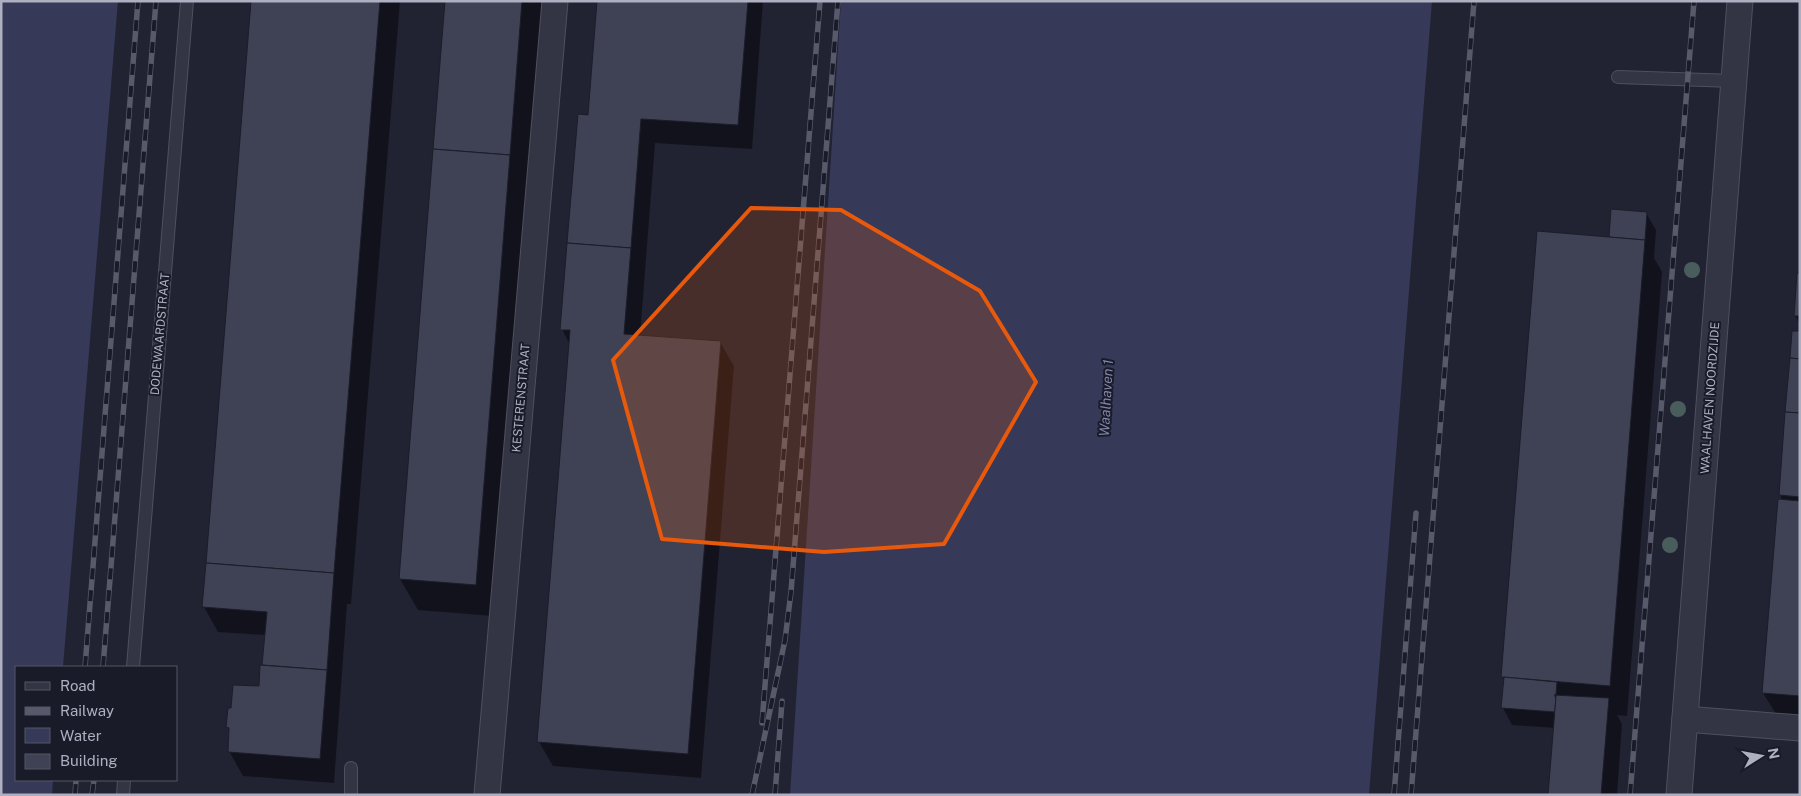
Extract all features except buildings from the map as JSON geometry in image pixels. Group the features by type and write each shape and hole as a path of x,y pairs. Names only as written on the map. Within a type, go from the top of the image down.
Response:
{"street":[{"name":"KESTERENSTRAAT","path":"488,795 554,1"},
{"name":"WAALHAVEN NOORDZIJDE","path":"1678,795 1740,1"},
{"path":"1685,719 1800,728"}],"lane":[{"name":"DODEWAARDSTRAAT","path":"133,666 187,1"},
{"path":"1618,77 1734,81"},
{"path":"351,768 351,795"},
{"path":"123,795 124,781"}],"highlighted area":[{"path":"751,208 841,210 980,291 1036,382 944,544 824,552 662,539 613,360"}],"water":[{"path":"1,1 118,1 63,666 15,666 15,781 53,781 52,795 1,795"},
{"name":"Waalhaven 1","path":"841,1 1432,1 1369,795 790,795"}],"railway":[{"path":"85,666 138,1"},
{"path":"103,666 156,1"},
{"path":"762,723 820,1"},
{"path":"752,795 785,640 791,592 838,1"},
{"path":"1411,795 1474,1"},
{"path":"1630,795 1694,1"},
{"path":"1394,795 1416,513"},
{"path":"775,795 782,701"},
{"path":"75,795 76,781"},
{"path":"92,795 94,781"}]}
